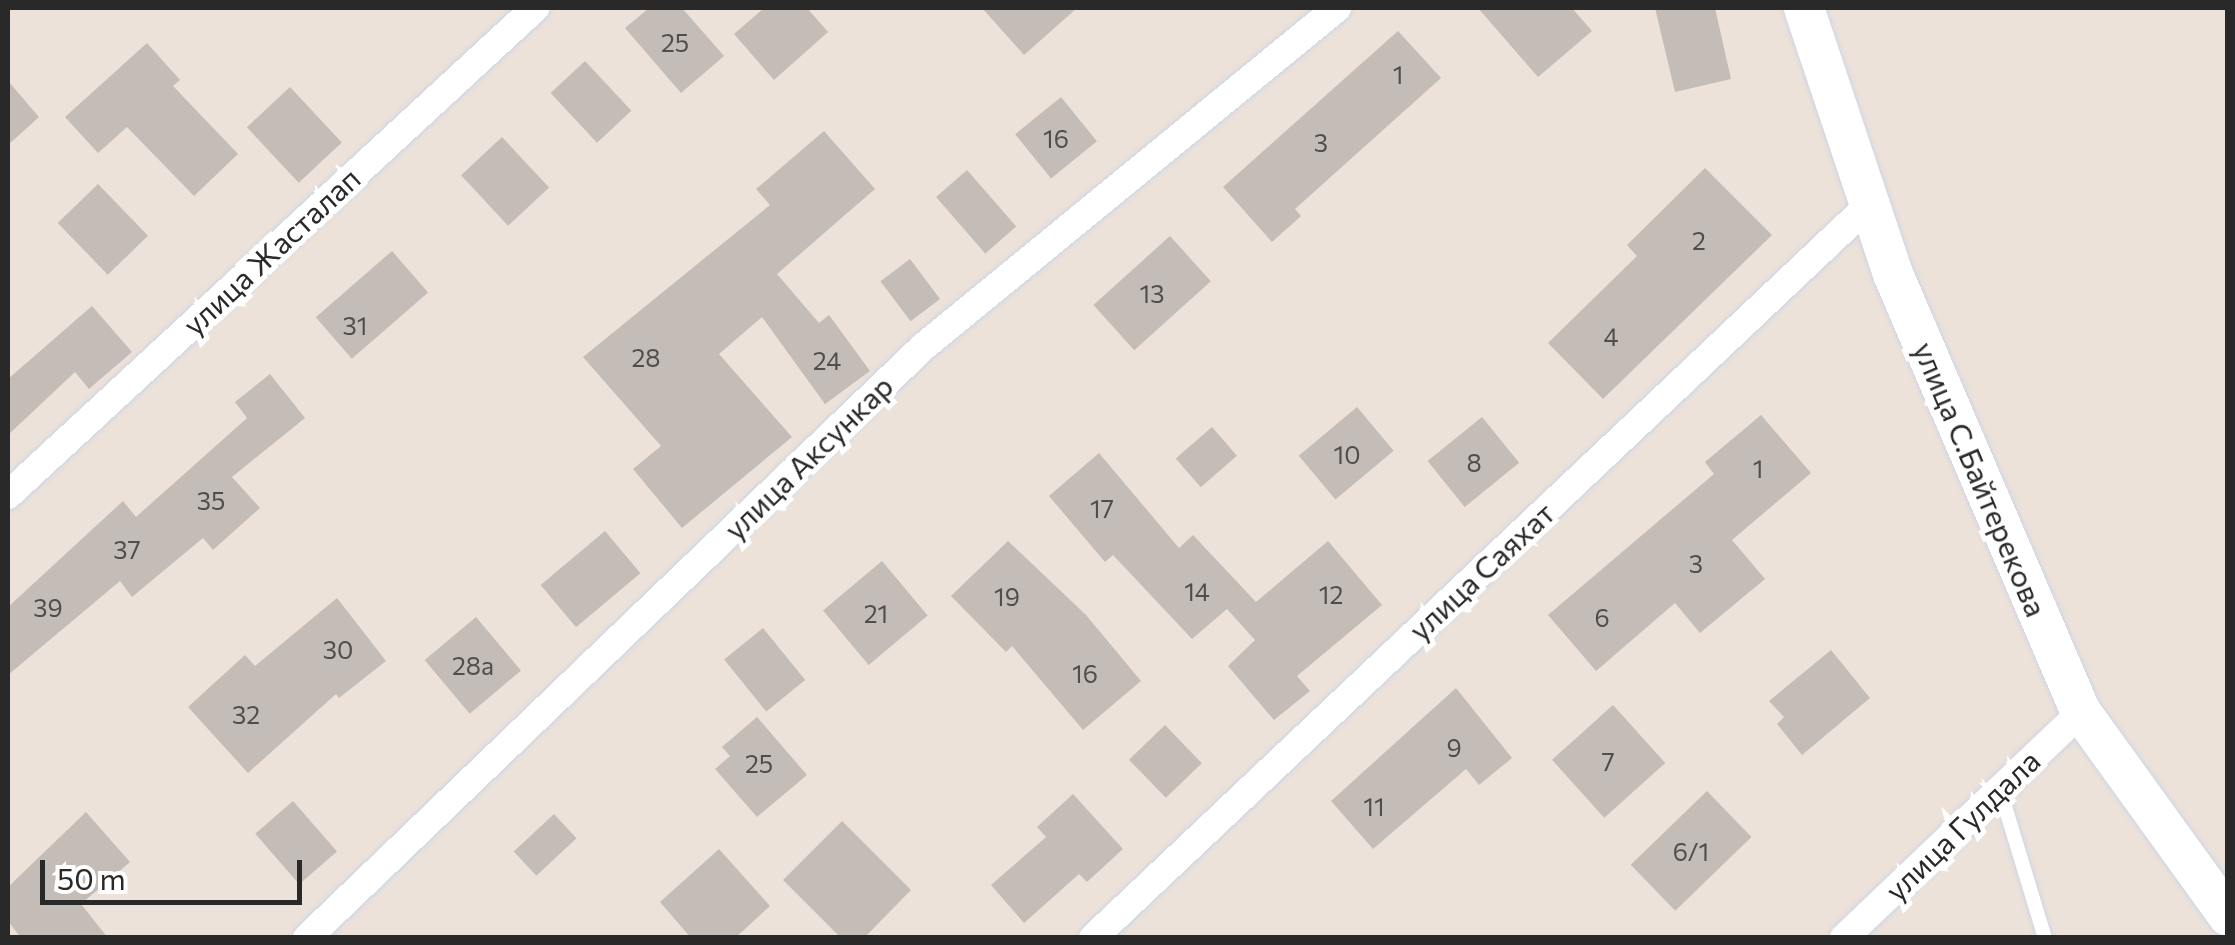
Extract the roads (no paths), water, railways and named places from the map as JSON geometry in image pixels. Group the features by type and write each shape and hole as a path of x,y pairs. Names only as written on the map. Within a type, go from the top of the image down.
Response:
{"main road":[{"name":"улица С.Байтерекова","path":"1804,8 1893,274 2081,712 2228,916"}],"street":[{"name":"улица Жасталап","path":"8,494 534,8"},
{"name":"улица Аксункар","path":"308,938 922,346 1337,8"},
{"name":"улица Саяхат","path":"1093,938 1870,204"},
{"name":"улица Гулдала","path":"1844,938 2081,712"}],"lane":[{"path":"1999,789 2044,938"}]}
